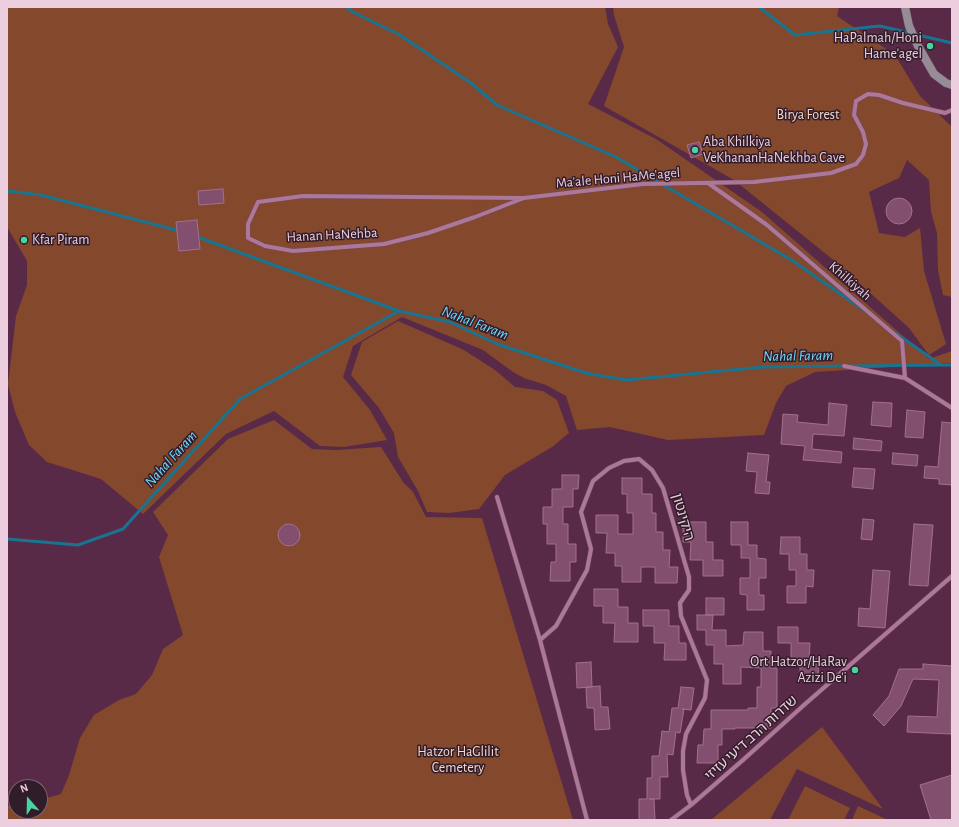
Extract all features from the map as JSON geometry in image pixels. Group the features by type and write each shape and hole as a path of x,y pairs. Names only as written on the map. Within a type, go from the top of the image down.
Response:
{"street":[{"path":"905,7 909,26 915,40 934,74 952,85"},
{"name":"Ma'ale Honi HaMe'agel","path":"524,198 643,184 754,182 832,173 856,164 863,155 866,144 863,132 854,115 856,101 868,94 945,113 952,110"},
{"name":"Khilkiyah","path":"708,182 767,225 902,341 905,378"},
{"name":"Hanan HaNehba","path":"303,196 524,198 428,234 384,244 292,251 265,246 248,238 248,224 258,202 303,196"},
{"path":"844,366 905,378 952,408"},
{"name":"היקינטון","path":"540,640 556,626 587,570 591,548 581,512 593,481 609,468 624,461 639,459 652,470 663,488 689,577 690,590 680,603 681,616 707,680 705,698 686,734 683,751 683,770 687,795 691,805"},
{"path":"497,497 540,640 587,820"},
{"name":"שדרות הרב דיעי עזיזי","path":"671,820 691,805 827,684 952,576"}],"green space":[{"path":"7,7 605,7 608,24 618,47 588,104 656,139 762,212 929,359 952,351 952,363 815,372 786,386 776,403 764,435 668,440 610,427 577,430 566,396 546,385 524,378 513,372 483,350 402,317 353,346 343,377 370,410 387,440 344,447 320,446 274,411 226,434 143,514 101,479 47,462 29,445 15,412 8,384 16,316 27,285 27,261 7,227"},
{"name":"Birya Forest","path":"613,7 839,7 837,16 895,55 920,96 952,127 952,297 943,295 938,270 937,233 931,212 929,180 907,160 899,178 869,192 879,233 905,237 920,228 924,271 946,344 929,355 909,328 836,262 734,180 604,106 624,47"},
{"path":"398,321 464,350 495,370 515,387 543,391 557,400 569,433 552,447 505,475 479,509 449,513 427,512 418,491 398,457 394,433 379,408 351,375 362,342"},
{"name":"Hatzor HaGlilit Cemetery","path":"274,420 312,449 336,450 381,447 403,482 413,492 426,517 482,518 573,820 7,820 8,806 8,819 48,819 48,798 61,794 69,775 80,738 94,715 119,700 136,694 152,675 163,649 183,635 159,557 168,535 153,512 228,439"},
{"path":"822,727 883,809 797,769 770,820 711,820"},
{"path":"805,786 850,808 844,820 788,820"},
{"path":"858,806 888,820 852,820"}],"building":[{"name":"Aba Khilkiya VeKhananHaNekhba Cave","path":"699,142 703,154 691,158 687,145"},
{"path":"223,189 224,203 199,205 198,191"},
{"path":"899,198 908,202 912,211 908,220 899,224 890,220 886,211 890,202"},
{"path":"197,220 200,249 179,251 176,222"},
{"path":"873,402 892,403 891,427 871,425"},
{"path":"829,403 847,405 844,436 813,434 812,449 842,452 841,463 803,460 805,446 781,444 783,414 798,415 797,422 828,425"},
{"path":"907,410 925,412 923,438 905,437"},
{"path":"942,422 952,423 952,485 939,484 939,479 924,478 925,466 938,467"},
{"path":"854,438 882,441 881,451 853,449"},
{"path":"748,453 769,455 766,482 770,482 769,494 755,493 757,472 746,471"},
{"path":"893,453 918,455 917,466 892,464"},
{"path":"854,468 875,469 873,489 852,487"},
{"path":"562,475 579,475 578,489 573,489 573,507 563,507 563,524 568,524 568,544 576,544 576,562 570,562 570,581 550,581 551,562 556,562 556,544 547,544 547,524 543,524 543,507 552,507 552,489 562,489"},
{"path":"622,478 642,478 642,494 652,494 652,513 656,513 656,532 663,532 663,550 670,550 669,567 678,567 677,583 655,583 655,567 641,567 641,582 622,582 622,566 615,566 615,553 606,553 607,533 596,533 596,515 618,515 618,534 633,534 633,513 627,513 627,494 622,494"},
{"path":"863,519 874,520 872,540 861,539"},
{"path":"683,522 706,522 706,542 713,542 713,560 723,560 723,576 703,576 703,560 690,560 691,542 683,542"},
{"path":"731,522 748,522 748,545 757,545 757,558 766,559 766,578 759,578 759,595 764,595 764,610 747,610 747,595 740,594 740,578 750,578 750,558 741,558 741,545 731,545"},
{"path":"289,524 297,527 300,535 297,543 289,546 281,543 278,535 281,527"},
{"path":"914,524 933,525 928,586 909,585"},
{"path":"781,537 800,537 800,554 807,554 807,570 814,570 813,587 806,586 806,603 787,603 787,586 796,586 796,570 789,570 789,554 780,554"},
{"path":"873,570 890,571 885,628 858,626 859,608 870,609"},
{"path":"594,589 618,589 618,607 628,607 628,623 638,623 638,642 614,642 615,623 603,623 603,606 594,606"},
{"path":"706,598 724,598 724,615 706,615"},
{"path":"643,610 669,610 669,626 679,626 679,643 686,643 686,660 664,660 665,643 654,643 654,626 643,626"},
{"path":"697,615 713,615 712,630 726,630 726,646 743,645 744,632 763,632 763,651 771,651 771,668 777,668 777,708 771,708 771,728 722,729 722,745 718,745 718,763 697,763 698,745 703,745 704,729 711,729 711,710 748,710 748,708 757,708 757,687 761,687 761,668 741,667 741,684 723,684 723,664 714,664 714,645 706,645 706,630 697,630"},
{"path":"778,627 798,627 798,643 810,643 809,659 819,659 818,676 800,676 800,659 791,659 791,643 778,643"},
{"path":"591,662 592,687 577,688 576,663"},
{"path":"923,664 952,666 951,734 907,732 908,716 937,717 939,680 913,679 901,706 884,726 873,715 889,696 899,669 923,669"},
{"path":"600,686 601,707 608,707 610,729 595,730 594,708 587,708 586,687"},
{"path":"681,687 694,688 691,710 684,709 680,733 676,732 673,755 667,754 668,777 660,777 660,799 654,799 655,820 639,820 639,799 647,799 647,778 652,778 652,756 659,756 662,731 669,732 672,708 678,708"},
{"path":"952,775 952,820 931,820 920,785"}],"waterway":[{"path":"347,7 351,11 400,35 471,83 497,105 616,157 793,261 865,311"},
{"path":"759,7 795,35 880,26 952,43"},
{"path":"7,191 41,195 180,231"},
{"path":"195,236 399,311"},
{"name":"Nahal Faram","path":"7,539 78,545 123,529 240,399 399,311 450,322 497,344 586,373 626,380 763,367 846,366"},
{"path":"894,332 941,365"},
{"name":"Nahal Faram","path":"851,366 952,365"}],"place":[{"name":"HaPalmah/Honi Hame'agel","path":"930,46"},
{"name":"Aba Khilkiya VeKhananHaNekhba Cave","path":"695,150"},
{"name":"Kfar Piram","path":"24,240"},
{"name":"Ort Hatzor/HaRav Azizi De'i","path":"855,670"}]}
